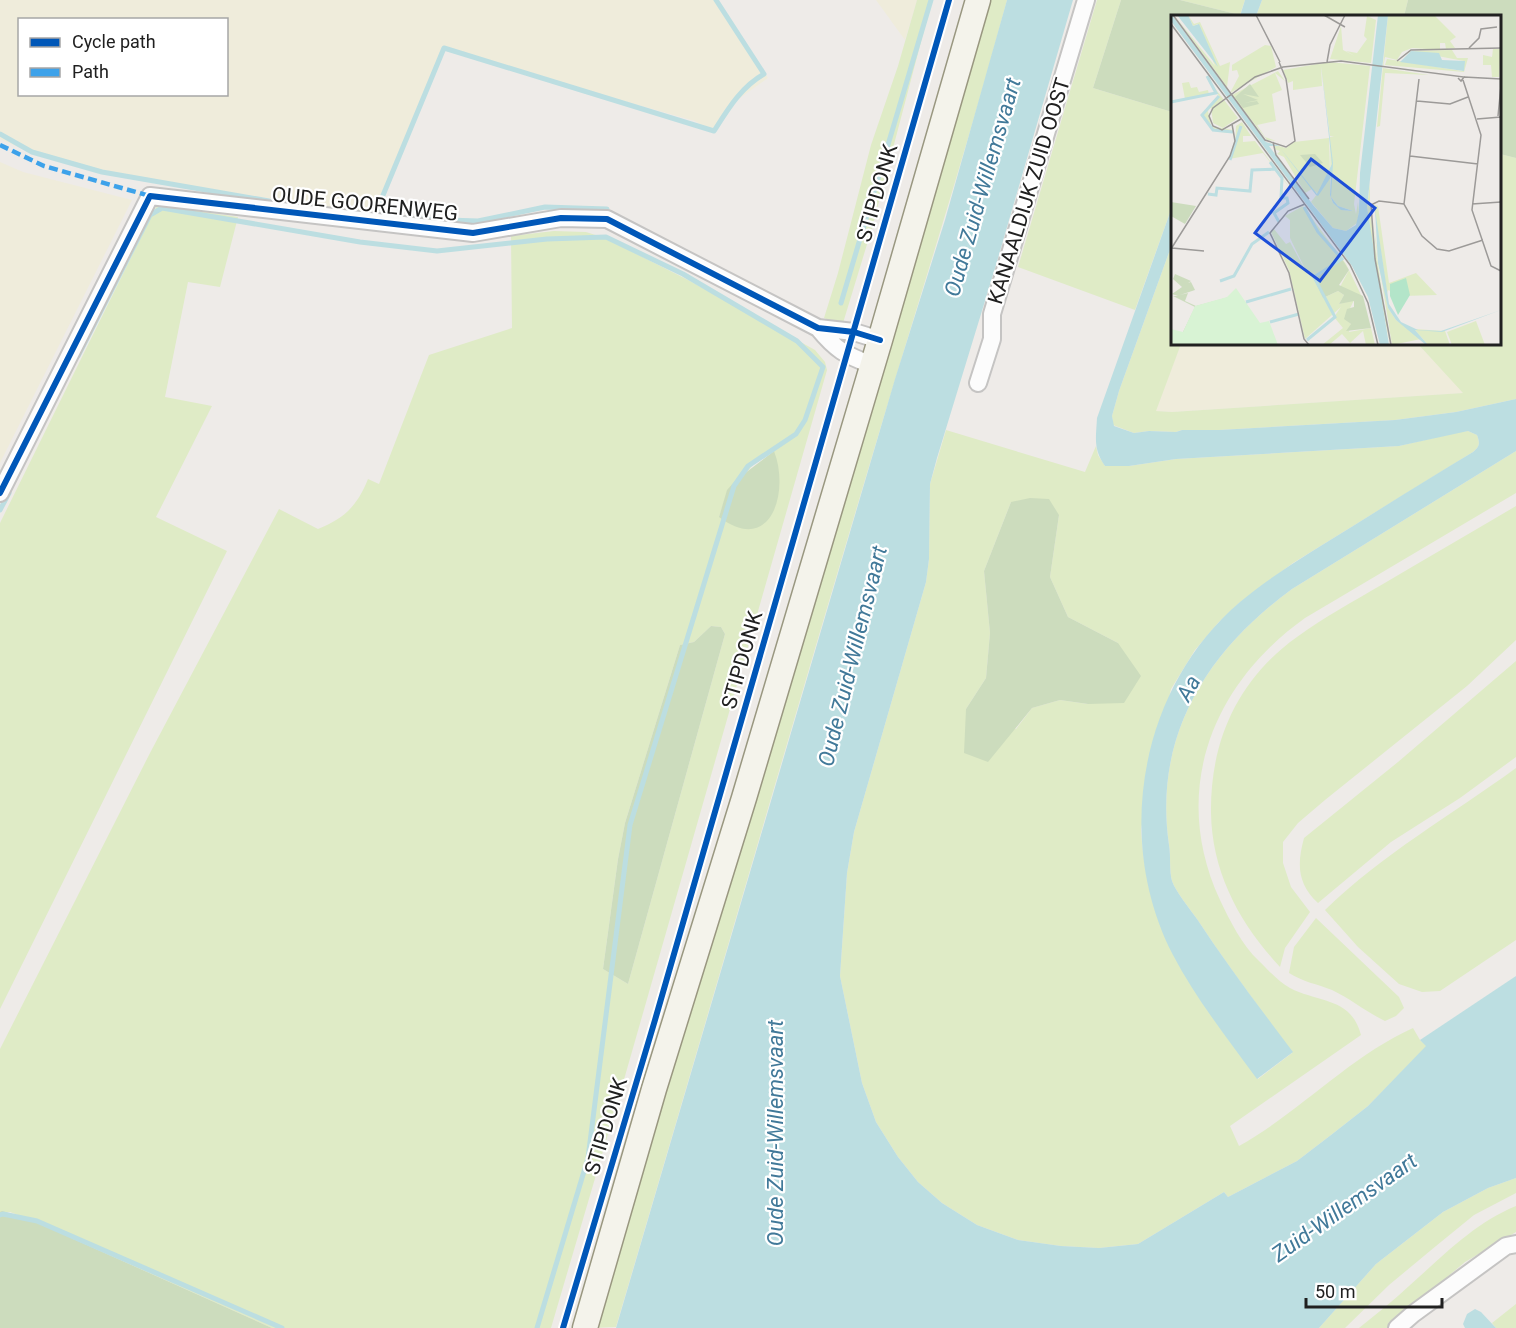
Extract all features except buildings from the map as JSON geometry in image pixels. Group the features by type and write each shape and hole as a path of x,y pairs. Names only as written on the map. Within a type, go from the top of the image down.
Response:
{"main road":[{"name":"STIPDONK","path":"585,1328 654,1089 748,786 880,340 978,0"}],"street":[{"name":"KANAALDIJK ZUID OOST","path":"978,383 992,339 992,314 1086,0"},
{"name":"OUDE GOORENWEG","path":"0,493 150,196 473,232 561,218 607,219 818,328 854,332 880,340"},
{"name":"OUDE GOORENWEG","path":"818,328 832,346 847,356 872,365"},
{"path":"1397,1328 1506,1246 1516,1244"}],"shaded area":[{"path":"0,0 717,0 768,78 726,108 715,133 695,121 443,50 374,213 141,180 25,150 0,139"},
{"path":"876,0 917,0 905,40"},
{"path":"0,162 23,172 132,200 0,463"},
{"path":"1181,345 1419,345 1464,393 1172,412 1155,411"}],"green space":[{"path":"917,0 932,0 872,228 843,323 840,324 824,318 871,145 898,66"},
{"path":"991,0 1007,0 961,163 616,1327 594,1328"},
{"path":"1097,0 1121,0 1093,88 1171,112 1171,210 1135,310 1018,267"},
{"path":"1121,0 1180,0 1240,15 1171,15 1171,112 1093,88"},
{"path":"1180,0 1245,0 1240,15"},
{"path":"1262,0 1408,0 1404,15 1256,15"},
{"path":"1408,0 1516,0 1516,158 1501,154 1501,15 1404,15"},
{"path":"1501,154 1516,158 1516,399 1456,412 1395,420 1176,432 1134,433 1113,425 1112,416 1171,247 1171,345 1181,345 1156,411 1172,412 1463,393 1419,345 1501,345"},
{"path":"157,205 238,217 220,287 188,282 165,397 212,406 156,517 227,551 0,1009 0,523"},
{"path":"554,231 586,232 605,238 690,281 815,350 825,362 827,370 551,1328 272,1328 29,1219 10,1212 0,1212 0,1049 150,753 279,509 318,529 343,515 359,497 368,479 379,484 429,355 512,328 511,236","holes":["774,451 719,517 726,496 753,465","711,626 721,627 725,634 628,984 603,969 625,823 680,645 694,642"]},
{"path":"946,430 1085,472 1096,446 1098,455 1105,466 1129,466 1176,459 1399,446 1468,431 1477,435 1479,444 1473,452 1293,563 1239,603 1195,650 1171,689 1141,829 1145,866 1153,900 1179,963 1196,993 1258,1079 1292,1053 1220,953 1172,881 1166,805 1170,768 1178,732 1193,699 1212,669 1235,640 1262,613 1292,589 1516,451 1516,493 1305,618 1272,645 1245,675 1224,708 1208,744 1200,781 1199,820 1205,860 1220,900 1242,940 1274,976 1290,988 1342,1007 1350,1014 1361,1035 1230,1126 1239,1146 1390,1040 1413,1028 1420,1040 1427,1046 1368,1106 1297,1161 1228,1197 1224,1192 1138,1244 1099,1248 1061,1246 1018,1240 977,1225 942,1203 918,1182 898,1157 876,1122 862,1083 840,976 847,873 854,832 926,582 929,559 930,484","holes":["1011,502 1059,515 1050,577 1068,617 1118,643 1088,704 1060,700 1032,708 1016,729 966,709 986,678 990,633 984,571"]},
{"path":"774,451 779,484 772,514 763,524 752,529 737,527 719,517 727,490 736,480"},
{"path":"1030,498 1049,499 1059,515 1050,577 1068,617 1118,643 1141,676 1124,703 1088,704 1060,700 1032,708 988,762 964,753 966,709 986,678 990,633 984,571 1011,502"},
{"path":"1516,506 1516,640 1467,686 1298,823 1283,842 1283,863 1291,887 1310,912 1285,948 1280,967 1252,933 1231,896 1223,877 1213,835 1212,786 1222,737 1232,714 1244,692 1259,672 1297,637 1339,609"},
{"path":"711,626 721,627 725,634 628,984 603,969 625,823 680,645 694,642"},
{"path":"1516,661 1516,757 1460,798 1391,842 1318,903 1306,888 1300,873 1300,856 1304,838 1398,762"},
{"path":"1516,768 1516,940 1440,991 1422,992 1399,984 1358,947 1325,910 1394,853"},
{"path":"1316,918 1399,997 1404,1008 1396,1016 1385,1021 1332,990 1289,973 1294,947"},
{"path":"1516,1178 1516,1193 1474,1215 1389,1285 1345,1328 1319,1328 1376,1264 1443,1212 1488,1188"},
{"path":"1516,1206 1516,1232 1465,1262 1387,1328 1359,1328 1472,1231"},
{"path":"0,1212 29,1219 272,1328 0,1328"},
{"path":"1516,1304 1516,1328 1496,1328 1492,1323"}],"water":[{"path":"1007,0 1073,0 930,484 929,559 926,582 854,832 847,873 840,976 862,1083 876,1122 898,1157 918,1182 942,1203 977,1225 1018,1240 1061,1246 1099,1248 1138,1244 1224,1192 1228,1197 1297,1161 1368,1106 1426,1046 1420,1040 1516,976 1516,1178 1488,1188 1443,1212 1376,1264 1319,1328 616,1328 895,379 945,220"},
{"path":"1245,0 1262,0 1256,15 1240,15"},
{"name":"Aa","path":"1171,210 1171,247 1119,391 1112,416 1114,426 1134,433 1395,420 1456,412 1516,399 1516,451 1292,589 1262,613 1235,640 1212,669 1193,699 1178,732 1170,768 1166,805 1172,881 1220,953 1293,1052 1257,1079 1213,1019 1182,971 1155,910 1144,863 1141,815 1146,767 1159,720 1179,677 1206,637 1240,602 1295,562 1473,452 1479,442 1477,435 1468,431 1399,446 1176,459 1129,466 1105,466 1097,449 1097,418"},
{"path":"1475,1309 1481,1312 1496,1328 1465,1328 1463,1324 1467,1314"}],"waterway":[{"path":"374,217 444,48 714,131 748,85 764,74 716,0"},
{"path":"841,303 931,0"},
{"path":"0,134 32,152 102,172 269,201"},
{"path":"418,219 478,221 545,207 607,209"},
{"path":"78,356 150,215 162,208 360,242 437,251 547,239 606,237 683,274 797,341 823,367 805,420 796,434 748,466 734,486 630,825 588,1158 537,1328"},
{"path":"0,510 9,493"},
{"path":"0,1215 37,1221 282,1328"}],"marked path":[{"path":"0,145 44,166 150,196"}],"cycle path":[{"path":"563,1328 655,1020 949,0"},
{"path":"0,493 150,196 473,233 561,218 607,219 818,328 854,332 880,340"}],"water label":[{"name":"Oude Zuid-Willemsvaart","path":"982,187"},
{"name":"Oude Zuid-Willemsvaart","path":"852,656"},
{"name":"Oude Zuid-Willemsvaart","path":"775,1133"},
{"name":"Zuid-Willemsvaart","path":"1344,1207"}]}
